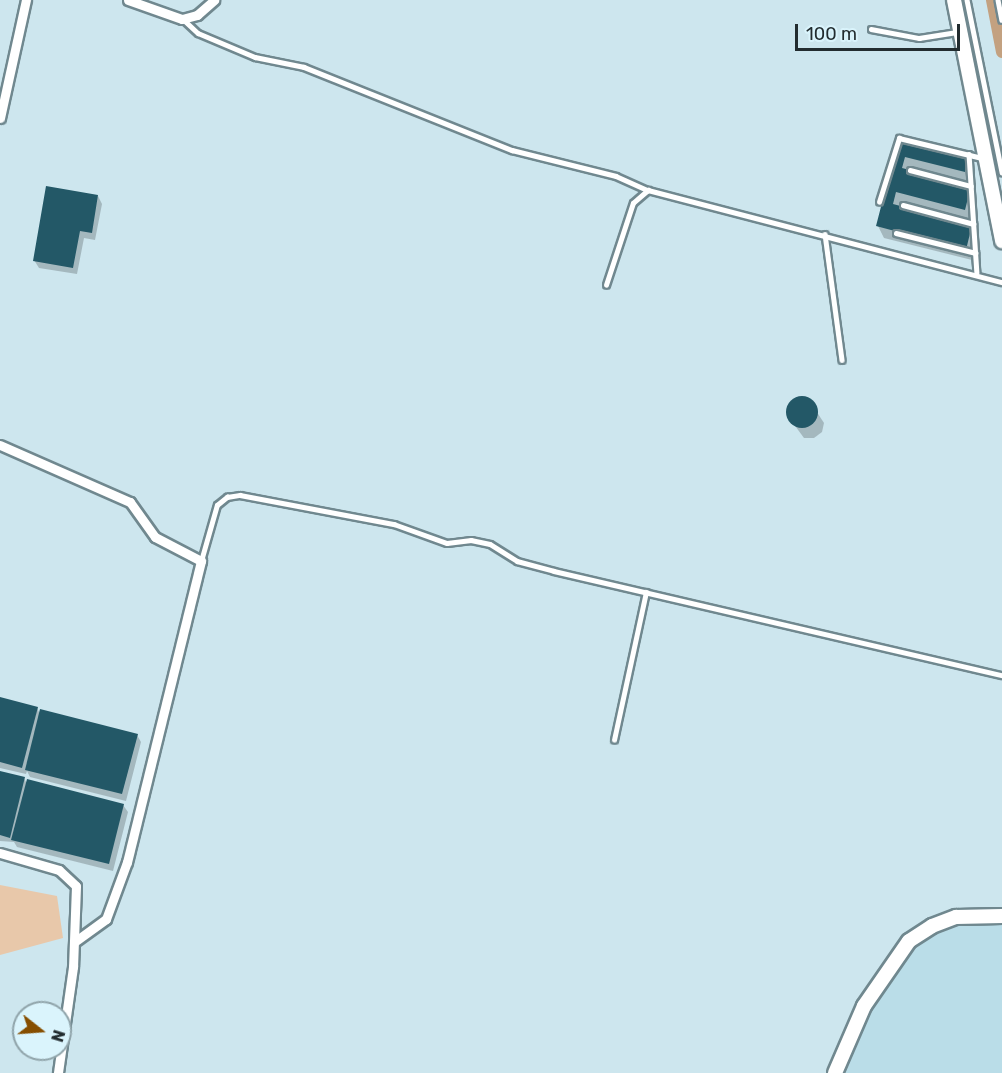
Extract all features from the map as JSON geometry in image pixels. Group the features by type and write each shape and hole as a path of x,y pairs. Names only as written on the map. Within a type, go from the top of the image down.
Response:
{"street":[{"path":"0,118 26,0"},
{"path":"128,0 182,19 197,15 214,0"},
{"path":"954,0 1002,241"},
{"path":"0,445 130,502 155,537 201,561 128,862 106,919 74,942"},
{"path":"0,853 59,870 76,886 74,942 58,1073"},
{"path":"835,1073 864,1006 909,940 932,926 956,917 1002,916"}],"lane":[{"path":"967,0 1002,172"},
{"path":"998,0 1002,20"},
{"path":"182,19 198,33 255,57 304,67 512,150 616,176 648,190 977,273 1002,282"},
{"path":"871,29 919,38 960,32"},
{"path":"879,202 899,138 987,160"},
{"path":"969,154 977,273"},
{"path":"910,170 971,186"},
{"path":"606,285 633,203 648,190"},
{"path":"903,206 974,224"},
{"path":"896,233 976,253"},
{"path":"825,234 842,360"},
{"path":"201,561 217,506 227,497 240,495 394,524 447,543 471,540 490,544 517,561 1002,675"},
{"path":"614,740 646,592"}],"shaded area":[{"path":"0,885 57,896 63,938 0,955"},
{"path":"1002,921 1002,1073 840,1073 869,1009 912,943 956,922"}],"building":[{"path":"898,141 968,159 965,172 905,157 902,168 971,186 965,210 896,192 893,204 972,225 966,250 876,226"},
{"path":"46,186 98,195 92,233 80,231 73,268 33,261"},
{"path":"802,396 813,401 818,412 813,423 802,428 791,423 786,412 791,401"},
{"path":"0,697 38,707 22,768 0,762"},
{"path":"40,709 138,734 122,794 25,770"},
{"path":"0,771 25,777 10,838 0,835"},
{"path":"27,779 124,804 109,864 11,840"}],"waterway":[{"path":"992,0 1002,52"}]}
